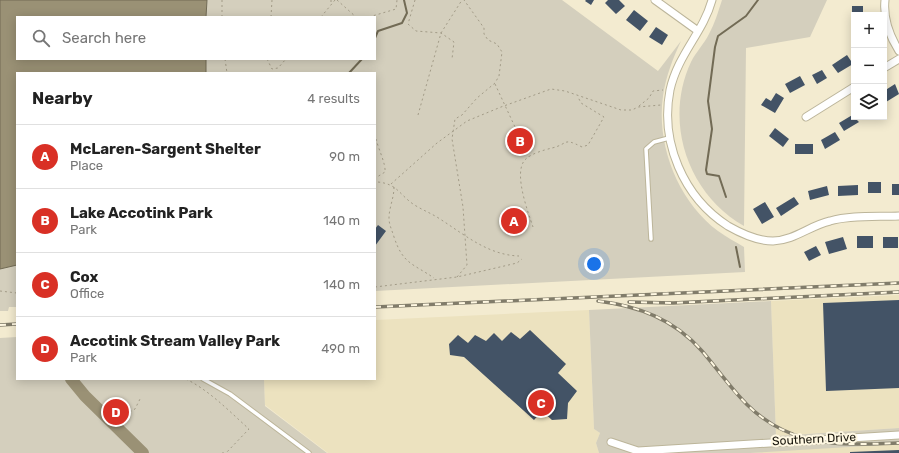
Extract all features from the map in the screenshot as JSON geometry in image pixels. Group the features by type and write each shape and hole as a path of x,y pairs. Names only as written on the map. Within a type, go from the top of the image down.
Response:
{"street":[{"path":"655,0 698,31"},
{"path":"712,0 705,21 680,60 670,90 668,105 669,138 679,168 696,198 724,223 752,238 771,241 782,240 799,235 830,220 899,216"},
{"path":"885,0 884,13 888,28 899,50"},
{"path":"887,66 899,58"},
{"path":"806,117 851,89"},
{"name":"Southern Drive","path":"611,442 638,451 899,435"}],"lane":[{"path":"651,239 646,149 654,142 669,138"},
{"path":"205,380 230,394 309,453"}],"path":[{"path":"222,0 222,16"},
{"path":"271,16 272,0"},
{"path":"322,16 336,0 355,16"},
{"path":"372,16 396,9 397,0"},
{"path":"415,0 408,24 416,31 441,33 454,42 452,59"},
{"path":"418,115 441,33 463,0 484,28 484,34 488,40 498,44 502,52 499,76 495,83 477,98 462,115 455,119 453,131 463,207 466,265 457,277"},
{"path":"225,60 227,72"},
{"path":"268,60 272,69 278,68 285,60"},
{"path":"495,83 529,157"},
{"path":"391,184 453,131 477,117 550,89 565,91 621,110 632,110 649,98 653,91 670,90"},
{"path":"533,226 523,198 521,168 524,161 529,157 557,147 565,141 570,141 582,147 588,145 604,117 581,103 578,96"},
{"path":"638,106 668,105"},
{"path":"376,139 385,168 385,172 377,178"},
{"path":"378,182 391,184 412,203 438,218 464,236 494,252 519,256"},
{"path":"394,187 389,217 399,252 408,262 434,279"},
{"path":"376,287 457,277 517,264 522,259"},
{"path":"0,291 16,293"},
{"path":"188,380 197,384 212,396 249,429 226,453"},
{"path":"121,417 135,409 141,397"}],"shaded area":[{"path":"0,0 562,0 658,71 681,41 670,67 663,96 663,134 667,152 673,171 681,188 704,219 718,231 744,247 745,272 376,291 376,72 16,72 16,307 9,307 8,311 0,311"},
{"path":"0,0 207,0 206,16 16,16 16,60 206,60 206,72 16,72 16,265 0,269"},
{"path":"722,0 827,0 810,37 746,48 744,226 724,212 708,195 695,176 686,154 681,132 680,108 683,85 691,62 711,30"},
{"path":"899,295 899,428 776,436 771,301"},
{"path":"771,301 776,436 899,428 899,444 750,453 599,453 596,443 600,433 594,429 589,310"},
{"path":"589,310 594,429 600,433 596,443 599,453 328,453 265,405 264,380 376,380 376,320"},
{"path":"16,337 16,380 264,380 265,406 327,453 0,453 0,338"},
{"path":"899,444 899,453 750,453 795,449"}],"building":[{"path":"594,0 591,5 585,1"},
{"path":"608,0 619,0 625,6 616,14 605,3"},
{"path":"852,6 863,6 863,12 852,12"},
{"path":"634,10 648,21 640,31 626,20"},
{"path":"656,27 668,35 662,45 649,37"},
{"path":"847,55 851,61 851,65 838,73 832,65"},
{"path":"822,70 827,78 817,84 812,75"},
{"path":"800,76 805,85 790,93 785,84"},
{"path":"895,84 899,94 887,101 887,89"},
{"path":"776,93 784,98 775,113 761,105 766,98 771,101"},
{"path":"851,116 851,120 857,120 859,122 844,131 839,123"},
{"path":"775,128 789,139 783,147 769,136"},
{"path":"835,132 840,140 825,149 821,140"},
{"path":"795,144 813,144 813,154 795,154"},
{"path":"868,182 881,182 881,193 868,193"},
{"path":"892,184 899,184 899,195 892,195"},
{"path":"858,185 858,195 838,196 838,186"},
{"path":"827,186 829,195 810,200 808,191"},
{"path":"794,197 799,204 781,216 776,208"},
{"path":"765,202 774,217 762,224 753,209"},
{"path":"501,213 527,215 527,227 501,227"},
{"path":"378,225 386,231 376,245 376,228"},
{"path":"857,236 873,236 873,248 857,248"},
{"path":"843,237 847,249 829,254 825,242"},
{"path":"883,237 898,237 898,248 883,248"},
{"path":"816,246 821,255 809,261 804,252"},
{"path":"899,300 899,388 826,391 823,303"},
{"path":"530,330 566,364 558,373 577,391 568,403 567,419 552,420 542,411 534,420 464,357 450,355 449,344 458,335 468,343 475,335 486,341 494,333 502,341 511,332 520,339"},
{"path":"899,450 899,453 850,453 850,452"}],"waterway":[{"path":"376,36 378,31 402,23 407,13 404,0"},
{"path":"726,197 719,176 707,174 706,170 712,129 708,101 715,47 718,36 746,16 758,0"},
{"path":"350,72 361,60"},
{"path":"736,247 740,267"},
{"path":"72,380 85,396 143,453"}],"railway":[{"path":"376,307 899,283"},
{"path":"629,302 673,303 899,292"},
{"path":"598,301 627,306 654,316 680,330 702,351 738,395 758,415 783,430 811,440 840,444 899,443"},
{"path":"0,325 16,324"}],"place":[{"name":"Lake Accotink Park","path":"520,141"},
{"name":"McLaren-Sargent Shelter","path":"514,221"},
{"name":"Cox","path":"541,403"},
{"name":"Accotink Stream Valley Park","path":"116,412"}]}
